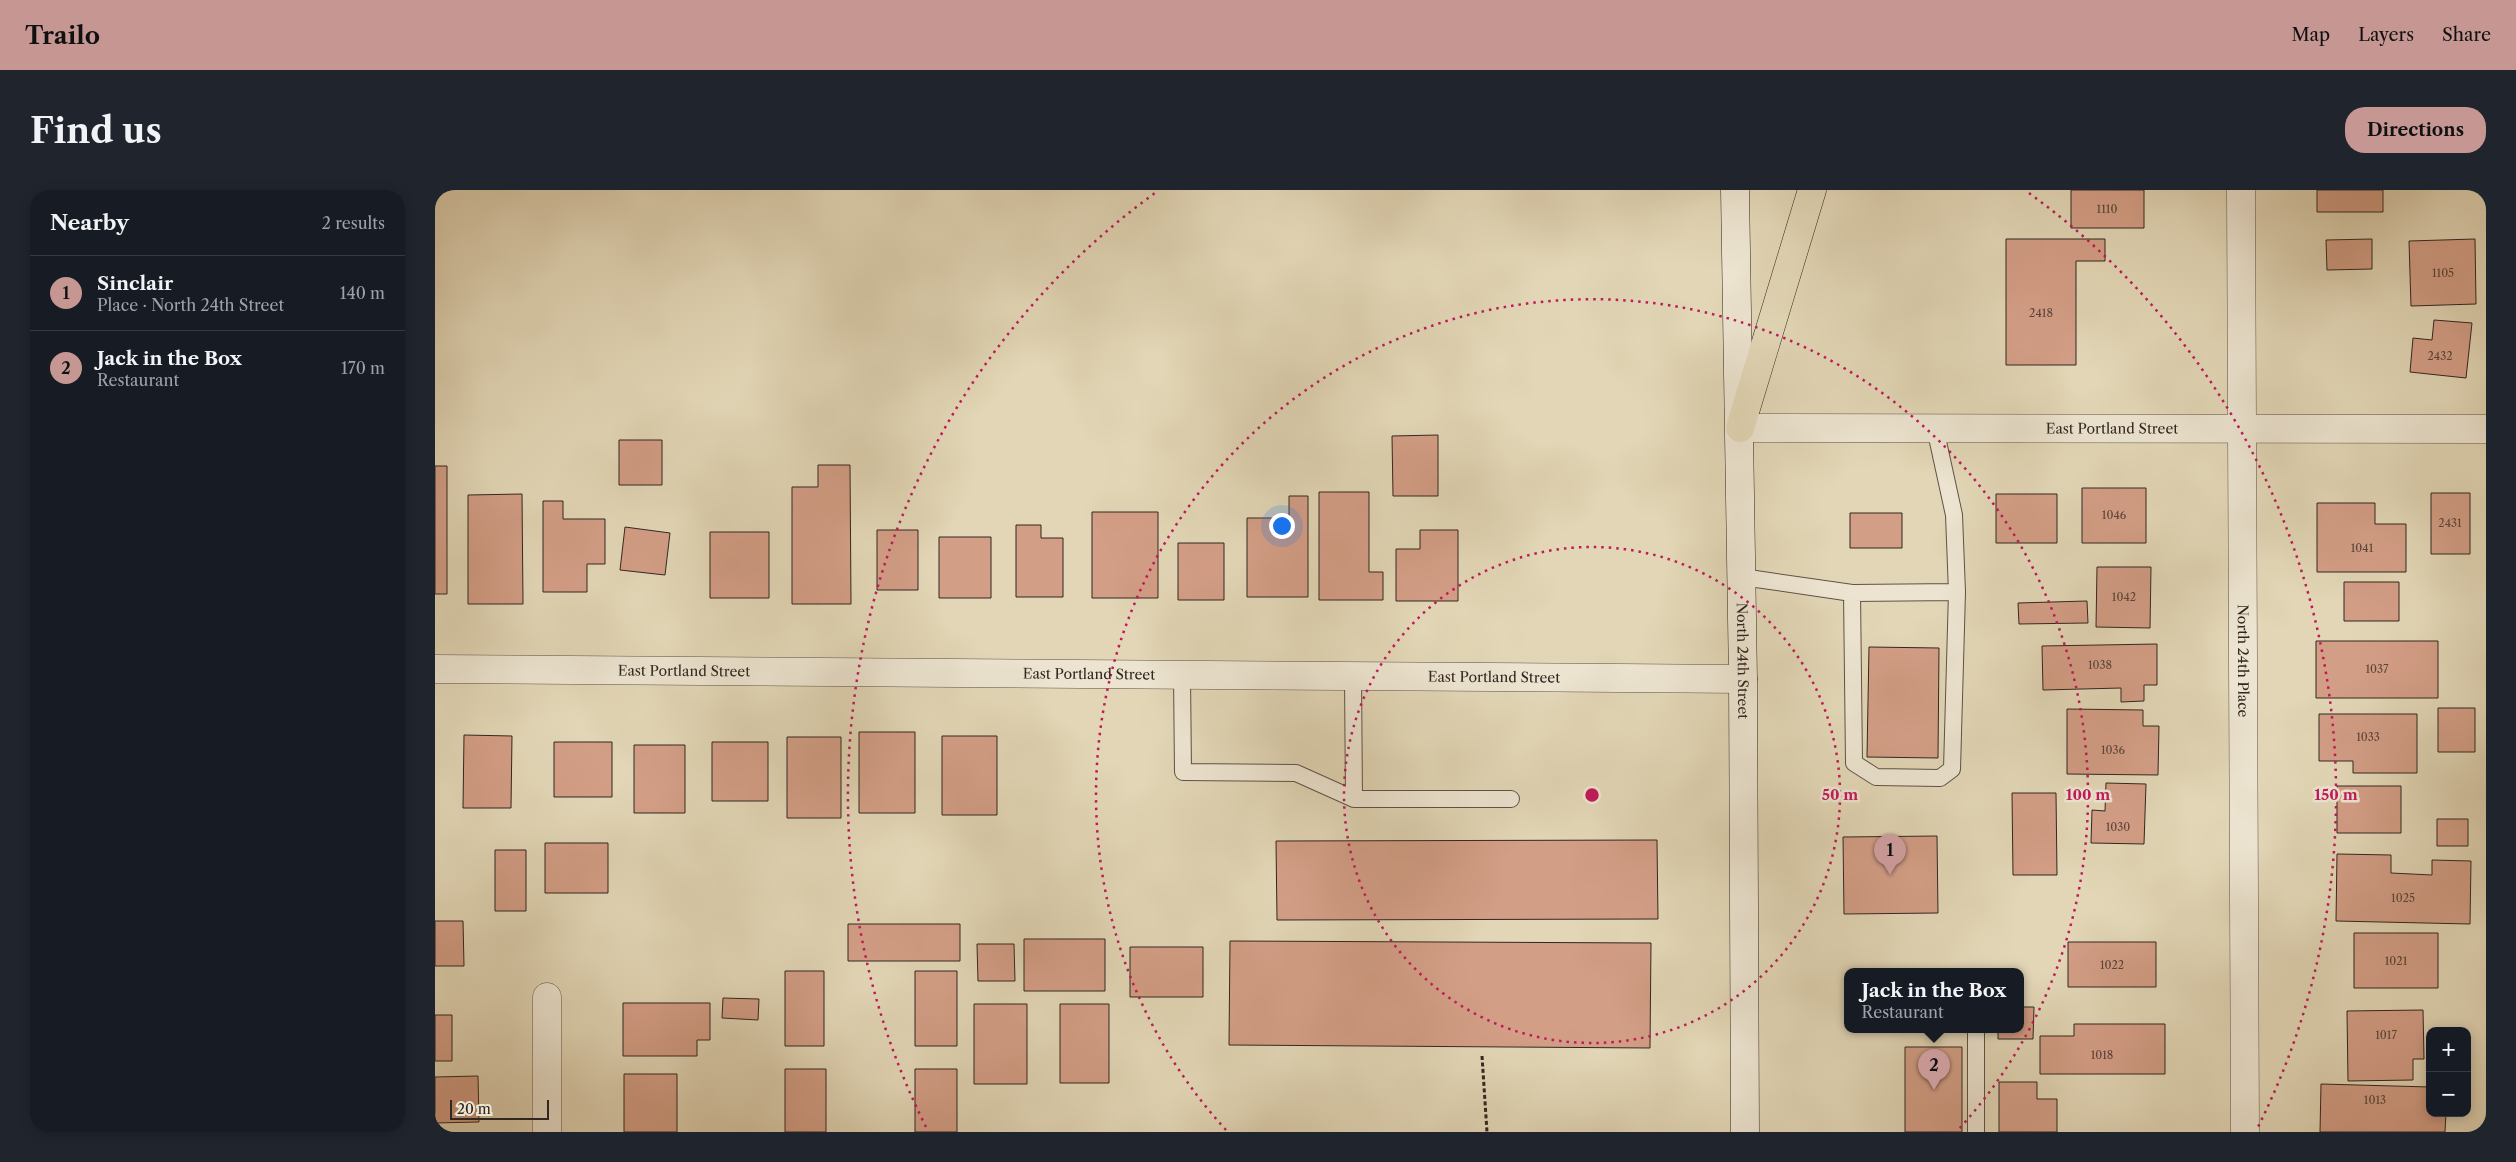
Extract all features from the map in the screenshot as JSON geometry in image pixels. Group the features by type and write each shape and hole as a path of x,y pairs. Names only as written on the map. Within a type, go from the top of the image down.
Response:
{"highway":[{"path":"1740,428 1812,190"}],"street":[{"name":"North 24th Street","path":"1735,190 1742,577 1745,1132"},
{"name":"North 24th Place","path":"2241,190 2245,1132"},
{"name":"East Portland Street","path":"1740,428 2486,429"},
{"name":"East Portland Street","path":"435,669 1743,679"},
{"path":"547,997 547,1132"}],"lane":[{"path":"1852,593 1854,763 1876,776 1940,778 1952,769 1957,592 1954,515 1935,428"},
{"path":"1742,577 1852,593 1957,592"},
{"path":"1182,675 1183,772 1296,773 1354,798 1511,798"},
{"path":"1353,676 1354,798"},
{"path":"1976,1033 1976,1132"}],"path":[{"path":"1482,1056 1487,1132"}],"building":[{"path":"2071,190 2144,190 2144,228 2071,228"},
{"path":"2317,190 2383,190 2383,212 2317,212"},
{"path":"2006,239 2105,239 2105,261 2076,261 2076,365 2006,365"},
{"path":"2372,239 2372,269 2327,270 2326,240"},
{"path":"2475,239 2476,304 2411,306 2409,241"},
{"path":"2434,320 2472,323 2466,378 2410,372 2413,338 2432,340"},
{"path":"1438,435 1438,496 1393,496 1392,436"},
{"path":"619,440 662,440 662,485 619,485"},
{"path":"818,465 850,465 851,604 792,604 792,487 818,487"},
{"path":"435,466 447,466 447,594 435,594"},
{"path":"2082,488 2146,488 2146,543 2082,543"},
{"path":"1319,492 1369,492 1369,572 1383,572 1383,600 1319,600"},
{"path":"2431,493 2470,493 2470,554 2431,554"},
{"path":"522,494 523,604 468,604 468,495"},
{"path":"1996,494 2057,494 2057,543 1996,543"},
{"path":"1289,496 1308,496 1308,597 1247,597 1247,518 1289,518"},
{"path":"543,501 563,501 563,519 605,519 605,564 587,564 587,592 543,592"},
{"path":"2317,503 2375,503 2375,524 2406,524 2406,572 2317,572"},
{"path":"1092,512 1158,512 1158,598 1092,598"},
{"path":"1850,513 1902,513 1902,548 1850,548"},
{"path":"1016,525 1041,525 1041,538 1063,538 1063,597 1016,597"},
{"path":"625,527 670,533 665,575 620,570"},
{"path":"877,530 918,530 918,590 877,590"},
{"path":"1420,530 1458,530 1458,601 1396,601 1396,549 1420,549"},
{"path":"710,532 769,532 769,598 710,598"},
{"path":"939,537 991,537 991,598 939,598"},
{"path":"1178,543 1224,543 1224,600 1178,600"},
{"path":"2097,567 2151,567 2150,628 2096,627"},
{"path":"2344,582 2399,582 2399,621 2344,621"},
{"path":"2087,601 2088,623 2019,624 2018,603"},
{"path":"2316,641 2438,641 2438,698 2316,698"},
{"path":"2157,644 2157,685 2144,685 2144,701 2121,702 2121,688 2043,690 2042,646"},
{"path":"1869,647 1939,648 1938,758 1867,757"},
{"path":"2438,708 2475,708 2475,752 2438,752"},
{"path":"2067,709 2143,710 2143,726 2159,726 2158,775 2067,774"},
{"path":"2319,714 2417,714 2417,773 2353,773 2353,761 2319,761"},
{"path":"859,732 915,732 915,813 859,813"},
{"path":"464,735 512,736 511,808 463,808"},
{"path":"942,736 997,736 997,815 942,815"},
{"path":"787,737 841,737 841,818 787,818"},
{"path":"554,742 612,742 612,797 554,797"},
{"path":"712,742 768,742 768,801 712,801"},
{"path":"634,745 685,745 685,813 634,813"},
{"path":"2106,783 2146,784 2144,844 2091,843 2092,810 2105,811"},
{"path":"2337,786 2401,786 2401,833 2337,833"},
{"path":"2012,793 2056,793 2057,875 2013,875"},
{"path":"2437,819 2468,819 2468,846 2437,846"},
{"path":"1937,836 1938,913 1844,914 1843,837"},
{"path":"1657,840 1658,919 1277,920 1276,841"},
{"path":"545,843 608,843 608,893 545,893"},
{"path":"495,850 526,850 526,911 495,911"},
{"path":"2337,854 2391,855 2391,873 2432,875 2432,860 2471,861 2470,924 2336,921"},
{"path":"435,921 463,921 464,966 435,966"},
{"path":"848,924 960,924 960,961 848,961"},
{"path":"2354,933 2438,933 2438,988 2354,988"},
{"path":"1024,939 1105,939 1105,991 1024,991"},
{"path":"1230,941 1651,943 1650,1048 1229,1045"},
{"path":"2068,942 2156,942 2156,987 2068,987"},
{"path":"977,944 1014,944 1015,981 978,981"},
{"path":"1130,947 1203,947 1203,997 1130,997"},
{"path":"785,971 824,971 824,1046 785,1046"},
{"path":"915,971 957,971 957,1046 915,1046"},
{"path":"723,998 759,999 758,1020 722,1018"},
{"path":"623,1003 710,1003 710,1040 697,1040 697,1056 623,1056"},
{"path":"974,1004 1027,1004 1027,1084 974,1084"},
{"path":"1060,1004 1109,1004 1109,1083 1060,1083"},
{"path":"2024,1007 2034,1007 2033,1039 1998,1039 1998,1033 2024,1033"},
{"path":"2423,1010 2424,1059 2413,1059 2413,1080 2348,1081 2347,1011"},
{"path":"435,1015 452,1015 452,1061 435,1061"},
{"path":"2074,1024 2165,1024 2165,1074 2040,1074 2040,1036 2074,1036"},
{"path":"1905,1047 1962,1047 1962,1132 1905,1132"},
{"path":"785,1069 826,1069 826,1132 785,1132"},
{"path":"915,1069 957,1069 957,1132 915,1132"},
{"path":"624,1074 677,1074 677,1132 624,1132"},
{"path":"478,1076 479,1122 435,1123 435,1077"},
{"path":"1999,1082 2037,1082 2037,1099 2057,1099 2057,1132 1999,1132"},
{"path":"2321,1084 2426,1087 2426,1117 2446,1117 2445,1132 2320,1132"}],"place":[{"name":"Sinclair","path":"1890,875"},
{"name":"Jack in the Box","path":"1934,1090"}]}
